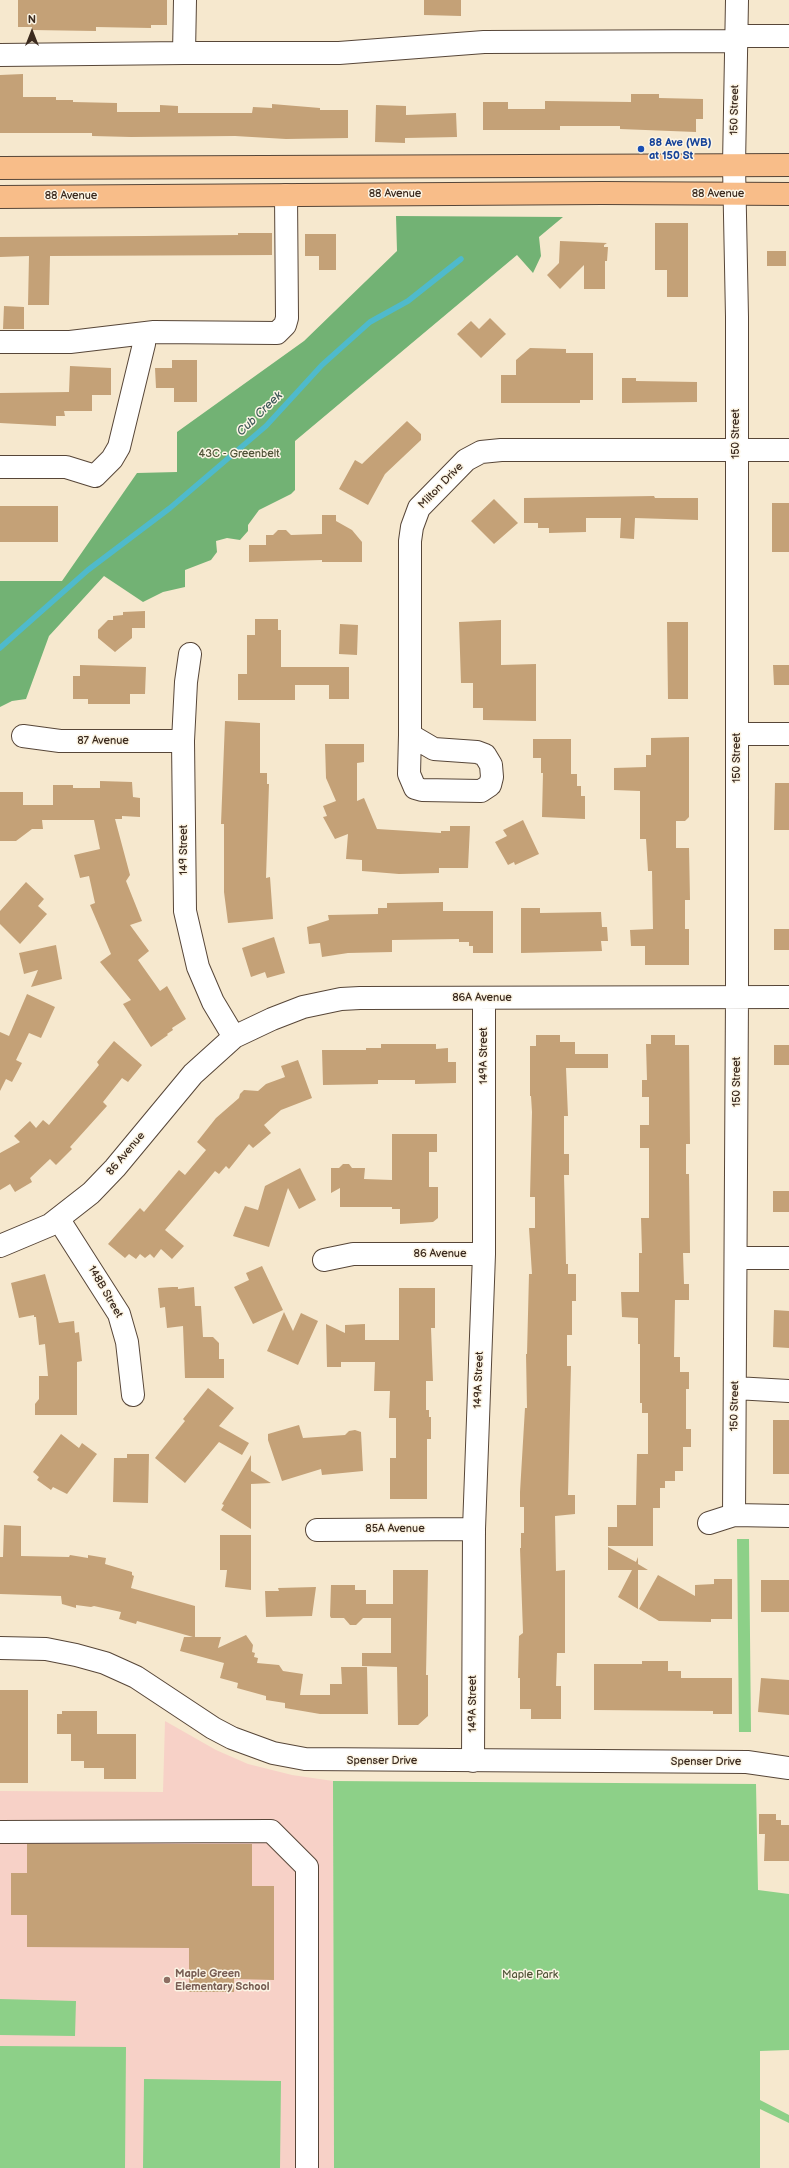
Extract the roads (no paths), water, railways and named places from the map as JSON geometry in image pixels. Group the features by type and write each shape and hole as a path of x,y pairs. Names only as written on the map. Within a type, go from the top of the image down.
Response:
{"main road":[{"path":"0,168 789,165"},
{"name":"88 Avenue","path":"0,197 789,194"}],"street":[{"path":"184,53 185,0"},
{"name":"150 Street","path":"734,1515 738,997 734,165 737,0"},
{"path":"0,55 339,53 484,42 789,36"},
{"path":"0,342 70,342 154,332 277,333 285,325 287,318 286,195"},
{"path":"0,467 66,467 95,476 112,459 119,447 144,344"},
{"name":"Milton Drive","path":"410,735 410,541 412,527 420,508 463,463 481,452 494,450 789,450"},
{"name":"149 Street","path":"190,654 186,682 184,741 184,892 187,920 198,967 213,1002 234,1037"},
{"path":"737,734 789,734"},
{"name":"87 Avenue","path":"23,736 60,741 184,741"},
{"name":"86A Avenue","path":"234,1037 294,1010 341,999 789,997"},
{"name":"149A Street","path":"473,1761 474,1529 484,1254 484,999"},
{"name":"86 Avenue","path":"0,1246 41,1230 59,1220 104,1181 188,1080 234,1037"},
{"name":"148B Street","path":"59,1220 106,1290 121,1318 127,1342 133,1395"},
{"name":"86 Avenue","path":"324,1260 353,1254 484,1254"},
{"path":"737,1258 789,1258"},
{"path":"735,1388 789,1391"},
{"path":"709,1522 734,1515 789,1516"},
{"name":"85A Avenue","path":"317,1530 474,1529"},
{"name":"Spenser Drive","path":"0,1648 46,1649 105,1663 136,1677 226,1735 252,1747 273,1753 316,1760 747,1762 789,1768"},
{"path":"0,1832 271,1832 307,1867 307,2168"}],"waterway":[{"name":"Cub Creek","path":"0,648 88,570 170,508 266,426 322,365 370,322 408,301 461,259"}],"place":[{"name":"88 Ave (WB) at 150 St","path":"641,149"},
{"name":"Maple Green Elementary School","path":"167,1980"}],"park label":[{"name":"43C - Greenbelt","path":"239,454"},
{"name":"Maple Park","path":"530,1975"}]}
